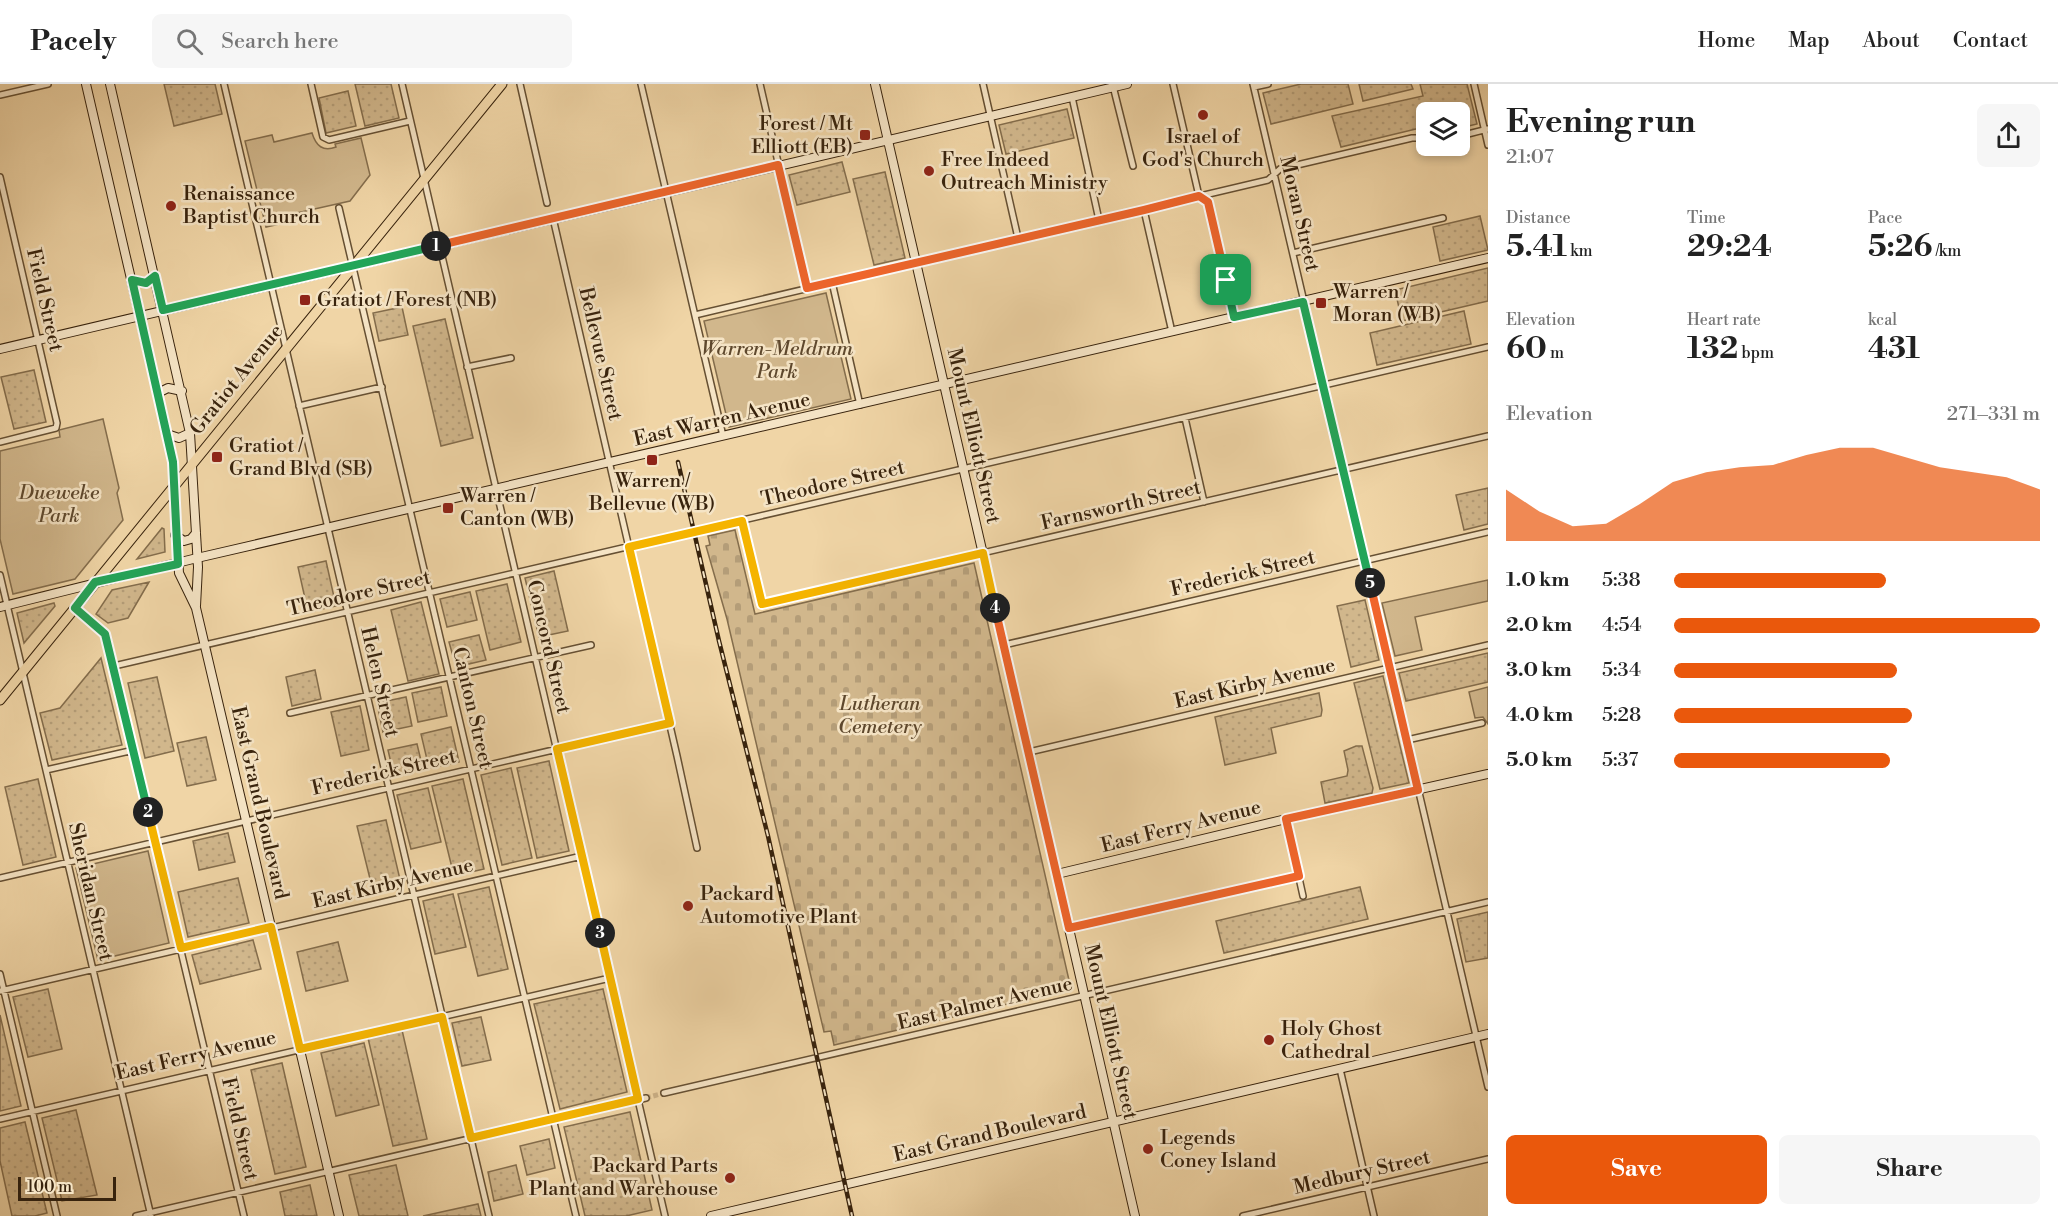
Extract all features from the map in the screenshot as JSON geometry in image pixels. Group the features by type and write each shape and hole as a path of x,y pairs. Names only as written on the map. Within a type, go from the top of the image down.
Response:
{"main road":[{"name":"East Grand Boulevard","path":"86,84 173,462 175,535 179,573 196,608 339,1216"},
{"name":"East Grand Boulevard","path":"110,84 190,433 197,558 196,608"},
{"name":"Gratiot Avenue","path":"0,699 502,84"},
{"name":"Mount Elliott Street","path":"875,84 1135,1216"},
{"path":"0,349 1127,84"},
{"name":"East Warren Avenue","path":"3,606 197,558 1488,258"},
{"path":"132,280 146,283 155,276"},
{"path":"158,393 168,388 182,392"},
{"path":"167,434 179,438 190,433"},
{"path":"175,535 184,541 191,539 196,533"},
{"name":"East Ferry Avenue","path":"1057,874 1286,819 1488,774"},
{"name":"East Grand Boulevard","path":"711,1216 1488,1034"}],"street":[{"path":"0,95 48,84"},
{"name":"Helen Street","path":"224,84 489,1216"},
{"path":"311,84 325,138 329,140 410,121"},
{"name":"Concord Street","path":"402,84 665,1216"},
{"path":"520,84 547,202"},
{"path":"641,84 723,436"},
{"path":"760,84 807,288"},
{"path":"983,84 1018,238"},
{"path":"1173,84 1199,196 1208,202 1234,317"},
{"path":"1254,86 1268,84"},
{"path":"1474,84 1488,145"},
{"path":"1113,86 1132,166"},
{"name":"Moran Street","path":"1254,86 1488,1087"},
{"path":"1072,97 1099,220"},
{"path":"1470,133 1486,129"},
{"path":"695,315 1268,180 1280,169 1416,138"},
{"name":"Field Street","path":"0,177 55,413 56,428 0,442"},
{"name":"Canton Street","path":"339,208 576,1216"},
{"path":"1144,210 1172,332"},
{"name":"Bellevue Street","path":"553,218 697,848"},
{"path":"1293,253 1443,218"},
{"path":"832,282 860,405"},
{"name":"Theodore Street","path":"114,666 1488,347"},
{"path":"467,367 511,358"},
{"path":"299,406 382,387"},
{"path":"1185,418 1204,502"},
{"name":"Farnsworth Street","path":"742,521 762,604 1488,436"},
{"name":"Frederick Street","path":"1004,645 1488,532"},
{"name":"Sheridan Street","path":"0,575 3,606 46,770 150,1214"},
{"name":"Field Street","path":"75,608 103,631 114,666 244,1216"},
{"path":"290,713 591,645"},
{"name":"East Kirby Avenue","path":"1029,752 1488,645"},
{"name":"Frederick Street","path":"68,862 670,723"},
{"path":"1407,740 1482,723"},
{"path":"46,770 134,750"},
{"path":"1286,819 1303,896"},
{"name":"East Kirby Avenue","path":"2,991 582,856"},
{"path":"0,878 68,862"},
{"path":"1069,928 1299,876"},
{"name":"East Palmer Avenue","path":"664,1093 1488,902"},
{"path":"0,974 2,991 57,1216"},
{"name":"East Ferry Avenue","path":"0,1119 610,978"},
{"path":"1340,1069 1374,1216"},
{"path":"136,1216 646,1098"},
{"name":"Medbury Street","path":"1243,1216 1488,1159"}],"green space":[{"path":"164,84 215,84 222,114 174,126"},
{"path":"355,84 391,84 399,118 365,126"},
{"path":"1301,84 1348,84 1353,104 1271,124 1263,93"},
{"path":"1359,84 1411,84 1413,89 1363,101"},
{"path":"1420,84 1467,84 1477,124 1470,126 1470,102 1416,102 1416,129 1341,147 1332,116 1423,96"},
{"path":"348,91 356,126 326,133 319,98"},
{"path":"1067,109 1074,138 1006,154 999,125"},
{"path":"312,133 318,144 327,149 336,147 335,144 361,138 370,175 350,201 292,214 293,221 266,227 245,141 272,135 274,142"},
{"path":"842,162 850,192 797,205 789,175"},
{"path":"885,172 905,258 874,265 853,179"},
{"path":"1480,216 1488,250 1440,261 1433,227"},
{"path":"1488,268 1488,301 1402,321 1395,290"},
{"name":"Warren-Meldrum Park","path":"826,293 851,399 729,427 704,321"},
{"path":"402,307 408,335 379,341 373,313"},
{"path":"1464,311 1471,344 1377,365 1370,333"},
{"path":"445,319 473,438 441,446 413,326"},
{"path":"34,370 46,422 14,429 1,377"},
{"name":"Dueweke Park","path":"103,419 119,488 117,493 123,520 75,579 13,594 0,539 0,451 60,437 59,430"},
{"path":"1488,488 1488,524 1464,530 1456,495"},
{"path":"162,528 164,529 165,552 137,559"},
{"name":"Lutheran Cemetery","path":"735,530 755,614 974,563 1071,989 834,1045 831,1031 824,1032 727,619 706,546 710,545 708,536"},
{"path":"326,561 336,606 308,612 298,567"},
{"path":"554,571 568,631 539,637 525,578"},
{"path":"1488,580 1488,601 1415,617 1422,650 1395,656 1382,603"},
{"path":"149,582 128,618 108,623 96,614 112,590"},
{"path":"507,584 521,642 490,650 476,591"},
{"path":"470,592 477,620 447,627 440,599"},
{"path":"1365,600 1379,660 1351,667 1337,606"},
{"path":"421,602 439,674 408,681 391,610"},
{"path":"54,603 55,606 24,643 17,613"},
{"path":"479,635 486,660 456,667 449,642"},
{"path":"1488,653 1488,682 1406,701 1399,673"},
{"path":"101,658 122,745 52,760 40,713 60,708"},
{"path":"315,670 321,699 292,706 286,677"},
{"path":"1383,676 1409,783 1380,789 1354,683"},
{"path":"157,677 174,751 145,758 128,683"},
{"path":"441,687 447,716 418,722 412,693"},
{"path":"1488,687 1488,724 1483,717 1475,718 1469,692"},
{"path":"1319,693 1321,716 1271,728 1276,753 1225,765 1215,717"},
{"path":"406,697 412,726 383,732 377,703"},
{"path":"360,706 369,750 341,756 331,712"},
{"path":"451,727 459,762 429,768 421,734"},
{"path":"206,737 216,780 187,786 177,743"},
{"path":"417,744 423,769 394,776 388,750"},
{"path":"1362,746 1373,788 1372,793 1325,803 1321,782 1347,776 1344,751"},
{"path":"549,761 569,851 537,858 517,768"},
{"path":"511,768 532,858 502,865 481,775"},
{"path":"38,779 56,857 23,865 5,787"},
{"path":"463,779 484,869 454,876 432,786"},
{"path":"428,788 441,842 411,849 397,795"},
{"path":"386,820 402,888 374,895 357,826"},
{"path":"228,833 235,862 199,870 193,841"},
{"path":"148,851 169,943 98,960 76,868"},
{"path":"238,878 249,923 188,937 178,892"},
{"path":"489,887 508,969 478,976 458,894"},
{"path":"1360,887 1368,919 1224,953 1216,921"},
{"path":"453,894 466,947 435,954 423,901"},
{"path":"1488,912 1488,958 1466,962 1457,919"},
{"path":"253,940 261,969 200,984 192,955"},
{"path":"338,942 348,981 306,991 297,952"},
{"path":"48,989 62,1049 28,1057 13,997"},
{"path":"603,989 627,1092 560,1109 534,1004"},
{"path":"0,1015 21,1106 0,1111"},
{"path":"481,1017 491,1060 462,1066 452,1023"},
{"path":"402,1030 427,1139 393,1146 368,1038"},
{"path":"364,1043 379,1105 336,1116 321,1053"},
{"path":"282,1063 306,1167 275,1174 251,1070"},
{"path":"76,1110 97,1195 62,1201 42,1118"},
{"path":"630,1112 652,1210 626,1216 585,1216 564,1127"},
{"path":"25,1122 47,1213 35,1216 12,1216 0,1161 0,1128"},
{"path":"549,1139 555,1168 527,1175 520,1146"},
{"path":"396,1165 408,1216 359,1216 349,1175"},
{"path":"516,1165 523,1194 494,1201 488,1172"},
{"path":"310,1185 317,1216 285,1216 280,1192"},
{"path":"478,1204 481,1216 423,1216"}],"tunnel":[{"path":"646,1098 664,1093"}],"railway":[{"path":"678,462 719,641 768,836 852,1216"}],"place":[{"name":"Israel of God's Church","path":"1203,115"},
{"name":"Forest / Mt Elliott (EB)","path":"865,135"},
{"name":"Free Indeed Outreach Ministry","path":"929,171"},
{"name":"Renaissance Baptist Church","path":"171,206"},
{"name":"Gratiot / Forest (NB)","path":"305,300"},
{"name":"Warren / Moran (WB)","path":"1321,303"},
{"name":"Gratiot / Grand Blvd (SB)","path":"217,457"},
{"name":"Warren / Bellevue (WB)","path":"652,460"},
{"name":"Warren / Canton (WB)","path":"448,508"},
{"name":"Packard Automotive Plant","path":"688,906"},
{"name":"Holy Ghost Cathedral","path":"1269,1040"},
{"name":"Legends Coney Island","path":"1148,1149"},
{"name":"Packard Parts Plant and Warehouse","path":"730,1178"}],"route":[{"path":"778,165 807,288 1199,196 1208,202 1226,280 1234,317 1303,302 1418,790 1286,819 1299,876 1069,928 983,553 762,604 742,521 629,547 670,723 557,749 638,1099 471,1138 442,1017 300,1049 271,927 181,948 106,636 75,608 95,582 178,564 173,462 132,280 146,283 155,276 163,310 778,165"}]}
